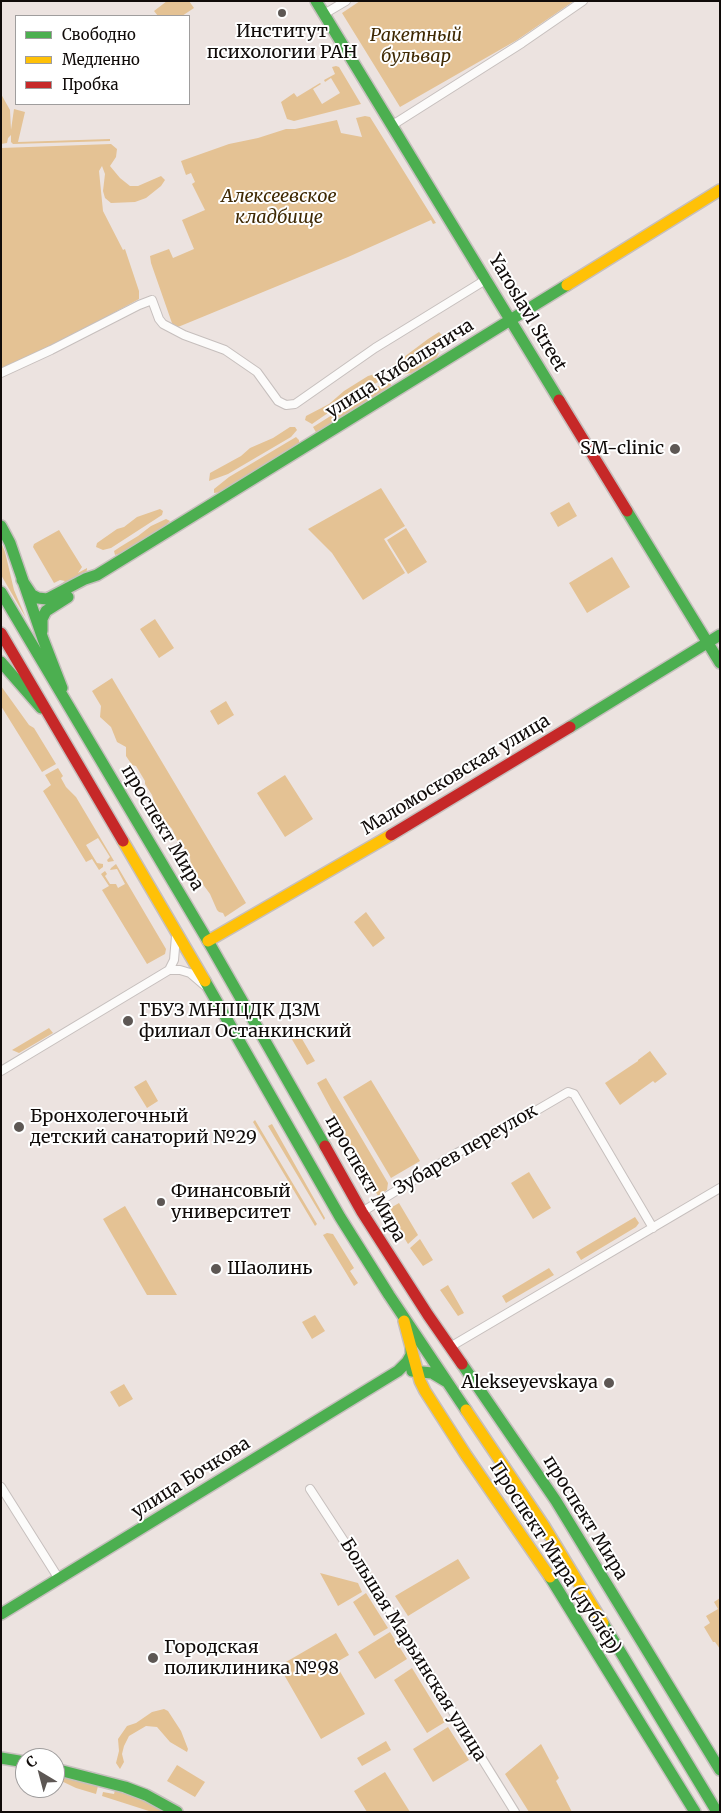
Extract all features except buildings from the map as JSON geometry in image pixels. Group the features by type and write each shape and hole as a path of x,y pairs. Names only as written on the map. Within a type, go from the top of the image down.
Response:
{"street":[{"name":"Yaroslavl Street","path":"316,1 720,663"},
{"path":"324,14 346,1"},
{"path":"391,126 522,43 583,1"},
{"name":"улица Кибальчича","path":"22,580 32,595 47,599 96,575 395,393 720,190"},
{"path":"1,372 51,350 152,300 159,319 163,324 176,332 225,350 257,372 278,401 286,405 295,404 376,348 487,279"},
{"path":"1,526 10,543 68,704"},
{"name":"улица Кибальчича","path":"43,639 42,622 46,611 90,584 96,575"},
{"name":"проспект Мира","path":"1,592 208,941 362,1212 450,1348 556,1501 720,1770"},
{"path":"1,634 176,931 340,1217 403,1316 544,1526 717,1812"},
{"name":"Маломосковская улица","path":"208,941 424,816 720,636"},
{"path":"1,662 52,722"},
{"path":"169,970 174,960 177,941 176,931"},
{"path":"1,1071 169,970 180,970 190,973 213,995"},
{"name":"Зубарев переулок","path":"362,1212 464,1149 491,1136 564,1093 571,1092 653,1228"},
{"path":"450,1348 720,1188"},
{"name":"Проспект Мира (дублёр)","path":"403,1316 425,1391 466,1455 543,1565 696,1812"},
{"name":"улица Бочкова","path":"1,1614 398,1371 410,1355 411,1348"},
{"path":"398,1371 432,1373 448,1382"},
{"path":"1,1487 59,1580"},
{"name":"Большая Марьинская улица","path":"310,1489 401,1628 515,1812"},
{"path":"1,1758 15,1760"},
{"path":"65,1772 125,1787 146,1795 177,1812"}],"green space":[{"path":"167,1 189,1 194,8 184,15 157,15 154,11"},
{"name":"Ракетный бульвар","path":"360,1 574,1 517,40 400,107 342,13"},
{"path":"332,67 339,67 361,104 294,121 287,119 281,102 294,93 297,97 320,83 313,89 322,104 340,93 331,78 325,82 324,80 335,74"},
{"path":"1,94 10,110 11,130 14,109 25,112 18,142 110,139 110,141 13,144 11,142 11,135 7,143 1,144"},
{"name":"Алексеевское кладбище","path":"370,117 436,223 433,224 431,220 348,257 178,327 173,326 150,256 169,249 173,258 194,249 182,220 205,210 192,184 195,182 191,173 186,175 181,161 229,144 258,138 286,129 295,129 337,120 341,133 362,137 356,118"},
{"path":"111,144 117,149 116,157 110,166 130,186 138,186 161,176 165,180 161,186 146,198 135,202 111,203 105,198 103,191 105,174 102,166 99,171 103,211 123,250 125,249 139,291 139,299 46,350 1,368 1,148"},
{"path":"439,332 443,336 441,340 395,369 392,366 428,339"},
{"path":"435,351 439,353 435,360 412,373 404,374 402,371 407,365"},
{"path":"380,374 382,380 357,393 312,424 305,420 306,416 329,404 344,391 368,376"},
{"path":"388,380 392,386 317,434 313,427"},
{"path":"290,427 295,427 297,430 291,437 228,474 209,481 210,473 241,456 250,448 273,438"},
{"path":"296,437 299,440 299,444 295,447 282,453 273,462 249,474 222,492 214,493 214,489 229,477"},
{"path":"381,488 405,526 384,539 405,573 363,600 332,553 308,529"},
{"path":"569,502 577,516 558,527 550,513"},
{"path":"160,509 163,511 162,515 111,548 103,550 96,547 97,543 137,517"},
{"path":"166,519 170,521 162,529 125,552 115,555 114,551 151,526"},
{"path":"406,528 427,562 408,574 387,540"},
{"path":"59,530 82,567 78,573 87,568 86,574 63,588 61,584 65,581 60,580 54,583 33,547 34,544"},
{"path":"1,542 14,590 26,618 1,575"},
{"path":"612,557 630,587 587,613 569,583"},
{"path":"155,619 174,648 159,658 140,629"},
{"path":"112,678 246,903 225,917 223,913 217,910 210,894 191,868 190,857 183,846 179,844 172,829 157,811 145,781 136,766 132,765 126,756 126,747 117,742 111,727 100,717 101,706 92,691"},
{"path":"1,686 29,725 34,728 56,764 42,772 1,706"},
{"path":"226,701 234,715 218,725 210,711"},
{"path":"58,768 63,776 61,778 66,787 76,797 114,861 108,862 107,860 110,857 98,838 86,845 97,863 103,864 103,867 99,870 92,859 86,862 43,791 51,785 45,775"},
{"path":"285,775 313,819 285,837 257,793"},
{"path":"116,864 166,949 165,954 147,964 102,890 109,886 101,874 105,871 107,874 105,876 110,884 116,884 118,888 125,884 117,869 110,870"},
{"path":"366,912 385,938 373,947 354,922"},
{"path":"295,1027 315,1061 307,1065 287,1031"},
{"path":"49,1028 53,1033 19,1053 12,1050"},
{"path":"650,1051 667,1074 655,1083 653,1081 620,1105 605,1083"},
{"path":"326,1078 388,1183 387,1190 378,1196 317,1083"},
{"path":"146,1080 158,1101 147,1108 134,1087"},
{"path":"371,1080 420,1161 391,1178 343,1097"},
{"path":"255,1120 317,1224 315,1226 253,1122"},
{"path":"272,1124 325,1218 324,1220 268,1126"},
{"path":"529,1172 551,1208 533,1219 511,1183"},
{"path":"399,1203 418,1235 408,1244 387,1210"},
{"path":"125,1206 177,1295 147,1295 103,1219"},
{"path":"635,1217 639,1223 636,1227 581,1260 576,1252"},
{"path":"327,1233 333,1234 354,1268 350,1271 358,1283 354,1286 323,1235"},
{"path":"420,1239 433,1260 423,1266 410,1248"},
{"path":"549,1268 554,1275 506,1303 502,1296"},
{"path":"448,1285 464,1313 458,1316 440,1290"},
{"path":"315,1315 325,1331 312,1339 302,1322"},
{"path":"124,1384 133,1399 119,1407 110,1392"},
{"path":"458,1559 470,1578 408,1616 395,1596"},
{"path":"320,1573 358,1583 362,1592 338,1606"},
{"path":"366,1593 388,1628 374,1636 353,1602"},
{"path":"720,1598 720,1649 713,1642 704,1627 710,1623 706,1616 718,1609 714,1602"},
{"path":"390,1632 407,1659 375,1679 358,1652"},
{"path":"336,1633 349,1655 335,1663 365,1714 321,1739 279,1666"},
{"path":"412,1668 445,1722 427,1733 394,1680"},
{"path":"164,1709 168,1711 181,1731 188,1749 187,1752 170,1742 157,1727 146,1726 129,1736 124,1746 122,1754 124,1762 120,1769 116,1763 119,1751 118,1739 127,1726 136,1723 152,1712"},
{"path":"448,1727 469,1760 433,1782 413,1749"},
{"path":"386,1741 391,1750 362,1766 357,1758"},
{"path":"541,1744 559,1778 556,1781 572,1812 529,1812 505,1774"},
{"path":"177,1765 205,1782 195,1797 167,1781"},
{"path":"385,1772 410,1812 367,1812 354,1791"},
{"path":"65,1777 98,1786 96,1794 65,1783"},
{"path":"115,1790 151,1802 167,1812 152,1812 102,1796 103,1792 114,1794"}],"traffic: fast":[{"path":"316,1 559,400"},
{"path":"22,580 32,595 47,599 85,579 97,575 567,285"},
{"path":"627,511 720,663"},
{"path":"1,526 10,543 62,688"},
{"path":"1,592 208,941 325,1146"},
{"path":"42,631 42,619 46,611 68,597"},
{"path":"570,727 720,635"},
{"path":"1,662 41,708"},
{"path":"205,981 340,1217 389,1295 466,1410"},
{"path":"1,1614 398,1371 411,1355 411,1348"},
{"path":"462,1364 556,1501 720,1770"},
{"path":"412,1371 432,1373 447,1382"},
{"path":"550,1577 695,1812"},
{"path":"603,1623 717,1812"},
{"path":"1,1758 15,1760"},
{"path":"65,1772 125,1787 146,1795 177,1812"}],"traffic: slow":[{"path":"567,285 720,190"},
{"path":"208,941 391,835"},
{"path":"123,841 205,981"},
{"path":"404,1321 420,1381 425,1391 466,1455 550,1577"},
{"path":"466,1410 544,1526 603,1623"}],"traffic: jam":[{"path":"559,400 627,511"},
{"path":"1,633 123,841"},
{"path":"391,835 570,727"},
{"path":"325,1146 362,1212 462,1364"}],"place":[{"name":"Институт психологии РАН","path":"282,13"},
{"name":"SM-clinic","path":"675,449"},
{"name":"ГБУЗ МНПЦДК ДЗМ филиал Останкинский","path":"128,1021"},
{"name":"Бронхолегочный детский санаторий №29","path":"19,1127"},
{"name":"Финансовый университет","path":"161,1202"},
{"name":"Шаолинь","path":"216,1269"},
{"name":"Alekseyevskaya","path":"609,1383"},
{"name":"Городская поликлиника №98","path":"153,1658"}]}
